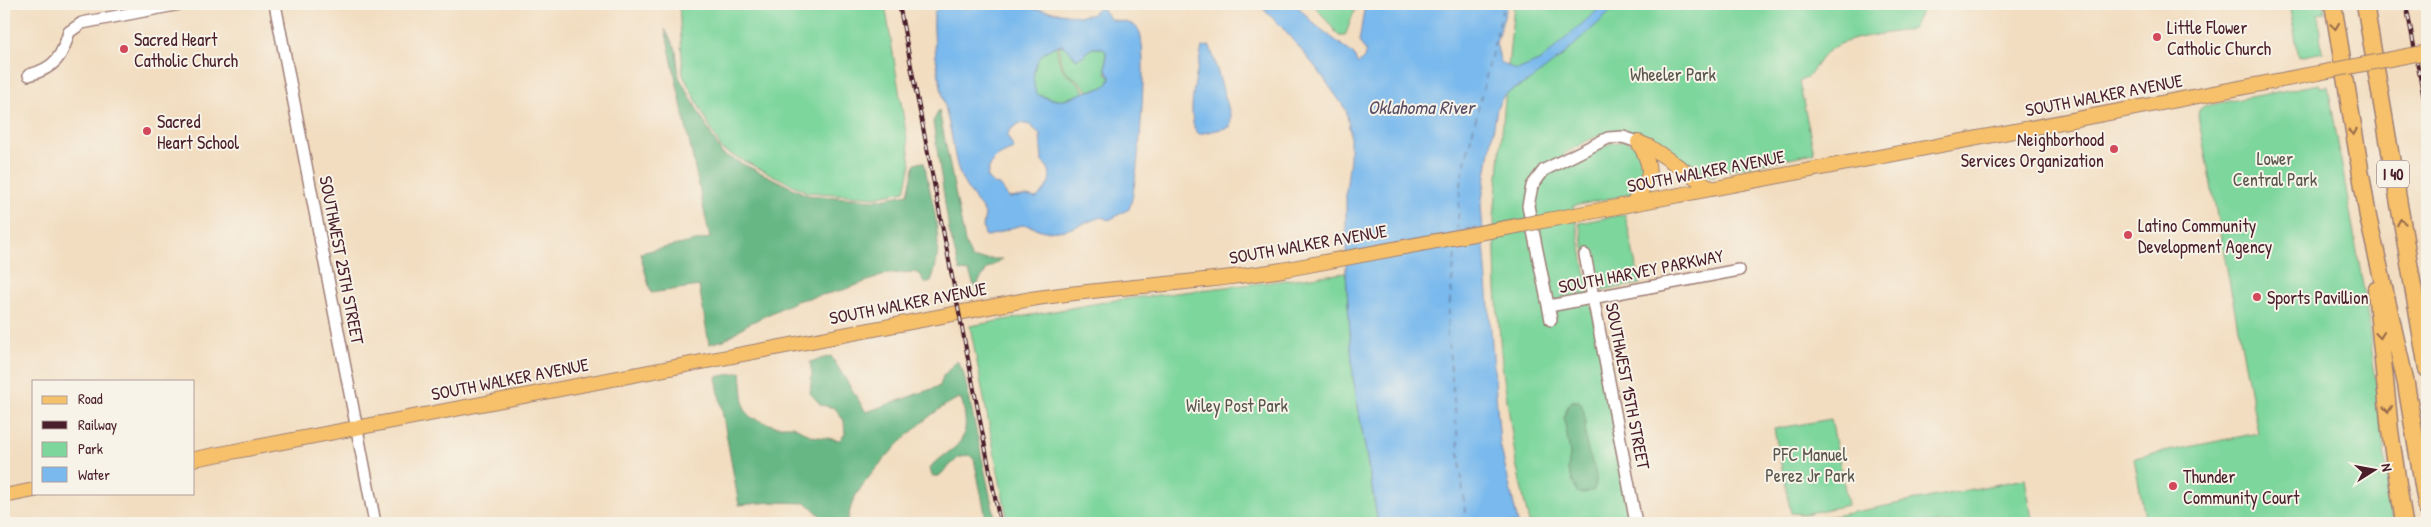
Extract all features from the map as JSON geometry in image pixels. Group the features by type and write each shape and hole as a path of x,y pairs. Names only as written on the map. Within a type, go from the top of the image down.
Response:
{"highway":[{"name":"I 40","path":"2333,4 2368,217 2406,384 2427,509"},
{"name":"I 40","path":"2365,4 2427,369"},
{"path":"2368,217 2390,431 2404,523"},
{"path":"2416,306 2427,334"}],"main road":[{"name":"SOUTH WALKER AVENUE","path":"195,459 1031,299 1282,270 2427,52"},
{"path":"1638,142 1650,147 1712,189"},
{"path":"1632,204 1645,185 1649,174 1648,159 1638,142"},
{"path":"4,496 32,490"}],"street":[{"path":"29,75 40,72 52,65 63,52 68,32 82,23 180,4"},
{"name":"SOUTHWEST 25TH STREET","path":"275,4 375,523"},
{"path":"1551,320 1528,206 1532,186 1544,170 1608,138 1623,137 1638,142"},
{"name":"SOUTHWEST 15TH STREET","path":"1585,255 1636,523"},
{"name":"SOUTH HARVEY PARKWAY","path":"1548,306 1739,270"}],"green space":[{"path":"679,4 885,4 911,164 905,191 874,197 807,192 722,150 683,75"},
{"path":"1316,4 1357,4 1345,36 1339,36 1315,6"},
{"name":"Wheeler Park","path":"1514,4 1925,4 1913,29 1867,36 1834,47 1826,53 1811,73 1799,82 1814,153 1715,173 1715,177 1689,167 1649,141 1623,131 1610,132 1598,136 1564,154 1565,165 1611,143 1625,141 1636,146 1646,173 1632,194 1573,206 1632,523 1529,523 1516,463 1502,364 1496,289 1494,217"},
{"path":"2271,4 2324,4 2325,13 2318,14 2322,52 2299,57 2289,5 2272,8"},
{"path":"665,29 676,50 679,77 722,154 807,195 876,200 908,194 915,163 924,162 934,207 938,237 936,267 931,281 924,283 921,275 914,272 887,274 843,290 796,301 748,324 724,340 709,344 699,286 651,293 640,253 710,238"},
{"path":"1061,45 1070,51 1076,59 1092,48 1102,48 1106,51 1106,73 1110,77 1107,84 1102,88 1088,91 1061,64 1059,46"},
{"path":"1057,46 1058,57 1063,69 1085,92 1061,101 1038,95 1033,89 1032,82 1034,66 1038,59 1044,53"},
{"name":"Lower Central Park","path":"2319,84 2320,87 2328,86 2366,303 2393,523 2146,523 2134,458 2258,433 2198,116 2199,110 2204,106"},
{"path":"939,110 965,242 972,259 1002,259 987,269 975,288 969,272 960,271 949,230 933,122"},
{"path":"1625,214 1640,284 1603,290 1596,284 1592,285 1579,223"},
{"name":"Wiley Post Park","path":"1346,273 1353,377 1378,523 1008,523 970,326 1116,300"},
{"path":"831,356 866,412 940,386 943,376 957,361 963,371 996,523 987,523 974,459 969,455 958,458 939,476 932,476 930,468 957,445 964,434 965,418 960,398 933,414 900,442 885,458 860,489 853,501 847,523 825,523 825,520 807,503 772,502 739,505 716,377 741,372 744,408 750,417 775,426 793,426 812,436 840,440 845,434 844,421 835,408 821,405 810,393 812,375 810,362"},
{"path":"1572,401 1579,401 1584,412 1586,441 1595,470 1596,480 1594,490 1581,494 1577,492 1568,469 1570,454 1564,418 1567,408"},
{"name":"PFC Manuel Perez Jr Park","path":"1831,419 1848,505 1804,514 1791,513 1774,429"},
{"path":"2025,479 2033,523 1798,523"}],"water":[{"path":"944,4 1008,4 1078,16 1090,15 1101,7 1110,19 1129,23 1138,29 1143,61 1143,88 1136,175 1129,209 1109,220 1101,217 1060,231 1045,231 1022,225 992,235 985,235 983,227 985,214 965,185 959,173 956,160 938,73 934,12","holes":["1061,45 1070,51 1076,59 1092,48 1103,48 1106,52 1106,69 1110,77 1107,84 1104,87 1065,100 1052,99 1036,93 1034,76 1037,62 1046,51","1020,123 1030,125 1040,134 1042,162 1049,171 1050,176 1047,186 1036,198 1026,196 1009,198 999,185 993,184 987,178 992,162 1014,149 1007,135 1011,129"]},
{"name":"Oklahoma River","path":"1258,4 1296,4 1313,23 1353,54 1358,64 1364,58 1366,51 1359,42 1365,4 1508,4 1496,43 1501,63 1517,70 1541,60 1601,7 1606,4 1619,4 1561,57 1532,79 1504,95 1497,108 1481,206 1500,444 1518,523 1378,523 1353,377 1346,273 1346,191 1350,158 1350,132 1346,110 1318,70 1280,25"},
{"path":"1210,46 1231,117 1230,127 1199,134 1194,128 1192,118 1193,93 1202,47"}],"ferry route":[{"path":"1457,230 1462,175 1504,4"},
{"path":"1456,244 1447,330 1466,523"}],"railway":[{"path":"899,4 1000,523"},
{"path":"2406,4 2427,114"}],"place":[{"name":"Little Flower Catholic Church","path":"2157,37"},
{"name":"Sacred Heart Catholic Church","path":"124,49"},
{"name":"Sacred Heart School","path":"147,131"},
{"name":"Neighborhood Services Organization","path":"2114,149"},
{"name":"Latino Community Development Agency","path":"2128,235"},
{"name":"Sports Pavillion","path":"2257,297"},
{"name":"Thunder Community Court","path":"2173,486"}]}
